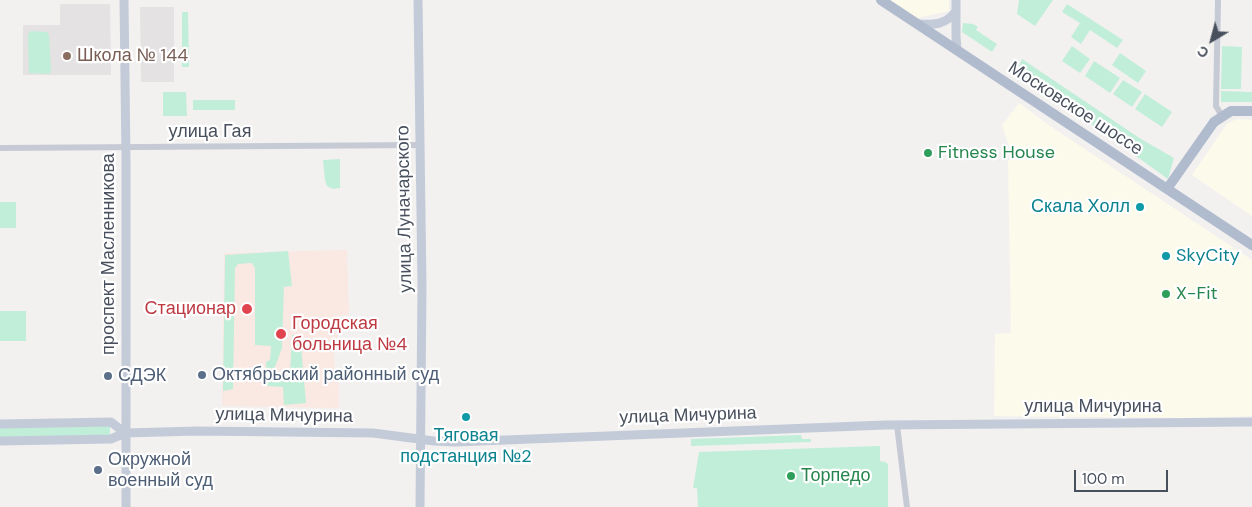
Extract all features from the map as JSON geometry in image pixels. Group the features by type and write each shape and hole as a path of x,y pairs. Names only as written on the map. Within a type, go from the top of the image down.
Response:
{"main road":[{"name":"проспект Масленникова","path":"124,0 126,507"},
{"name":"улица Луначарского","path":"418,0 422,286 420,507"},
{"name":"Московское шоссе","path":"881,0 1252,245"},
{"path":"956,0 957,50"},
{"path":"918,24 934,25 941,23 948,20 956,11"},
{"path":"1167,189 1214,122 1236,110 1252,111"},
{"name":"улица Мичурина","path":"0,424 111,422 125,433"},
{"name":"улица Мичурина","path":"0,441 111,439 125,433 182,431 373,434 455,442 897,425 1252,422"}],"street":[{"path":"1218,0 1216,106 1222,116"},
{"name":"улица Гая","path":"0,148 420,145"},
{"path":"897,425 907,507"}],"shaded area":[{"path":"890,0 949,0 949,11 917,18"},
{"name":"Школа № 144","path":"60,4 110,4 111,75 23,75 23,25 60,25"},
{"path":"140,7 174,7 174,82 141,82"},
{"path":"1019,103 1050,126 1252,260 1252,416 1184,418 994,416 995,334 1011,333 1008,161 1012,155 1002,125"},
{"path":"1238,119 1252,120 1252,216 1192,175 1228,123"},
{"name":"Городская больница №4","path":"347,250 349,315 338,316 338,352 334,353 335,374 339,375 339,408 222,406 224,253"}],"green space":[{"path":"1019,0 1053,0 1035,26 1017,14"},
{"path":"1067,4 1123,40 1117,48 1090,30 1081,44 1071,37 1080,23 1062,12"},
{"path":"182,12 188,12 189,67 182,67"},
{"path":"963,23 973,24 978,27 976,30 997,44 992,52 962,32"},
{"path":"31,31 47,32 49,35 51,72 49,74 29,73 28,34"},
{"path":"1072,46 1090,59 1080,73 1062,61"},
{"path":"1222,46 1242,47 1241,89 1221,89"},
{"path":"1120,53 1146,71 1138,83 1112,65"},
{"path":"1022,59 1141,139 1174,158 1168,179 1017,71"},
{"path":"1094,61 1120,78 1110,93 1085,76"},
{"path":"1123,80 1142,92 1132,107 1113,94"},
{"path":"1221,91 1252,92 1252,102 1221,102"},
{"path":"163,92 186,92 187,116 163,116"},
{"path":"1145,94 1172,112 1162,127 1135,109"},
{"path":"193,100 235,100 235,110 193,110"},
{"path":"340,159 340,188 333,189 327,186 323,160"},
{"path":"0,202 16,202 16,228 0,228"},
{"path":"288,251 292,286 284,287 282,348 272,375 290,375 292,335 300,335 306,403 284,405 283,387 267,386 266,362 270,360 271,346 255,345 255,268 252,263 238,264 235,268 233,389 223,391 225,255"},
{"path":"0,311 26,311 26,341 0,341"},
{"path":"110,426 110,435 0,438 0,427"},
{"path":"801,435 802,439 811,439 811,442 691,446 691,439"},
{"name":"Торпедо","path":"880,446 880,461 888,464 888,507 698,507 697,488 693,488 699,452"}],"place":[{"name":"Школа № 144","path":"67,56"},
{"name":"Fitness House","path":"928,153"},
{"name":"Скала Холл","path":"1140,207"},
{"name":"SkyCity","path":"1166,256"},
{"name":"X-Fit","path":"1166,294"},
{"name":"Стационар","path":"247,309"},
{"name":"Городская больница №4","path":"281,334"},
{"name":"Октябрьский районный суд","path":"202,375"},
{"name":"СДЭК","path":"108,376"},
{"name":"Тяговая подстанция №2","path":"466,417"},
{"name":"Окружной военный суд","path":"98,470"},
{"name":"Торпедо","path":"791,476"}]}
